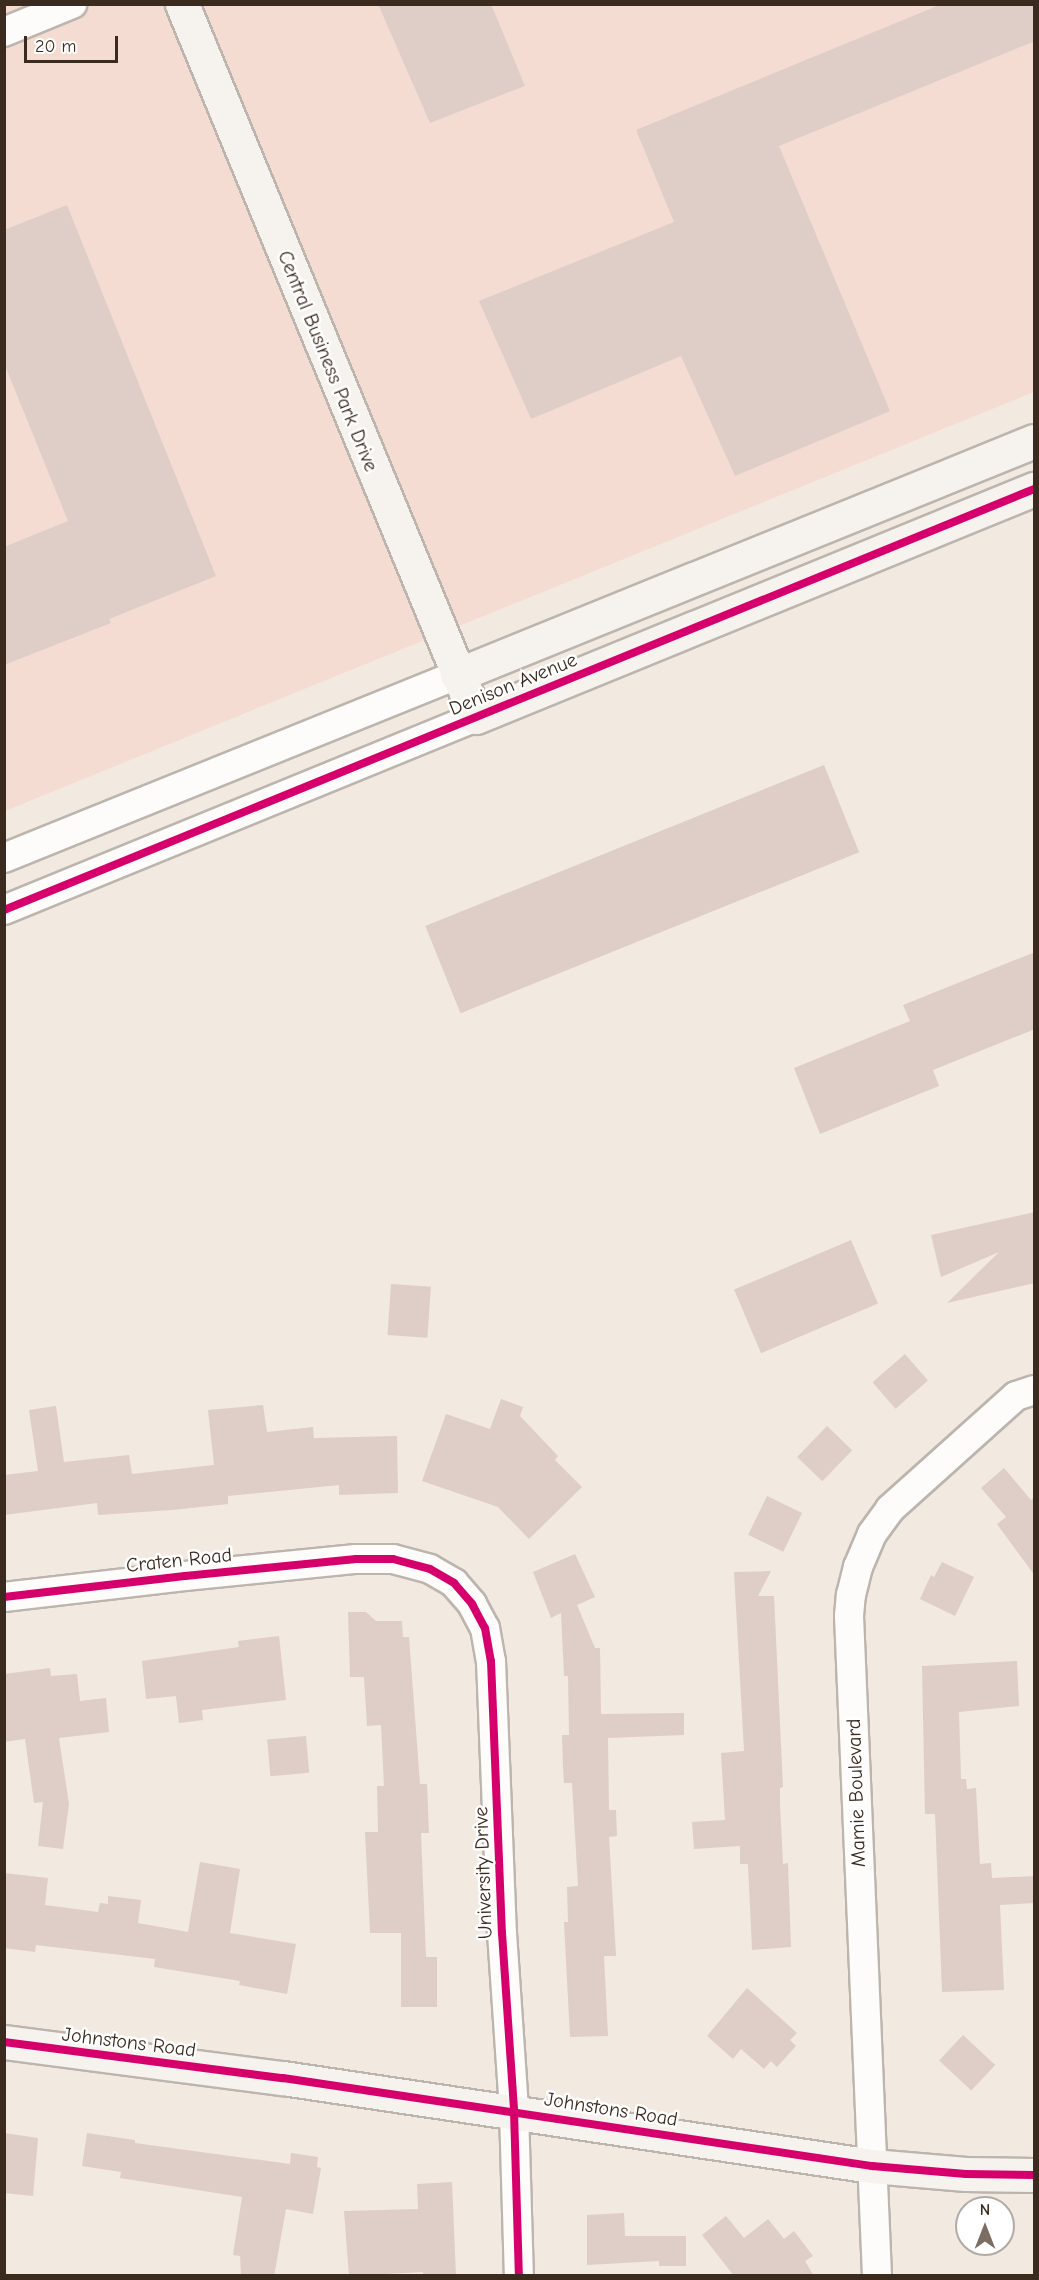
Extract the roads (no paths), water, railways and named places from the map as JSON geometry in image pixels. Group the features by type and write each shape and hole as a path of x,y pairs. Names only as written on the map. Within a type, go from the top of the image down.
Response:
{"street":[{"path":"4,32 72,4"},
{"name":"Central Business Park Drive","path":"182,4 476,717"},
{"name":"Denison Avenue","path":"4,858 1035,441"},
{"name":"Denison Avenue","path":"4,910 1035,489"},
{"name":"Mamie Boulevard","path":"877,2276 849,1616 851,1595 858,1567 872,1534 890,1509 1016,1396 1035,1390"},
{"name":"Craten Road","path":"4,1597 356,1559"},
{"name":"University Drive","path":"356,1559 393,1559 430,1569 454,1583 472,1604 485,1628 491,1661 502,1933 514,2111 519,2276"},
{"name":"Johnstons Road","path":"4,2042 514,2111 872,2166 966,2174 1035,2175"}]}
